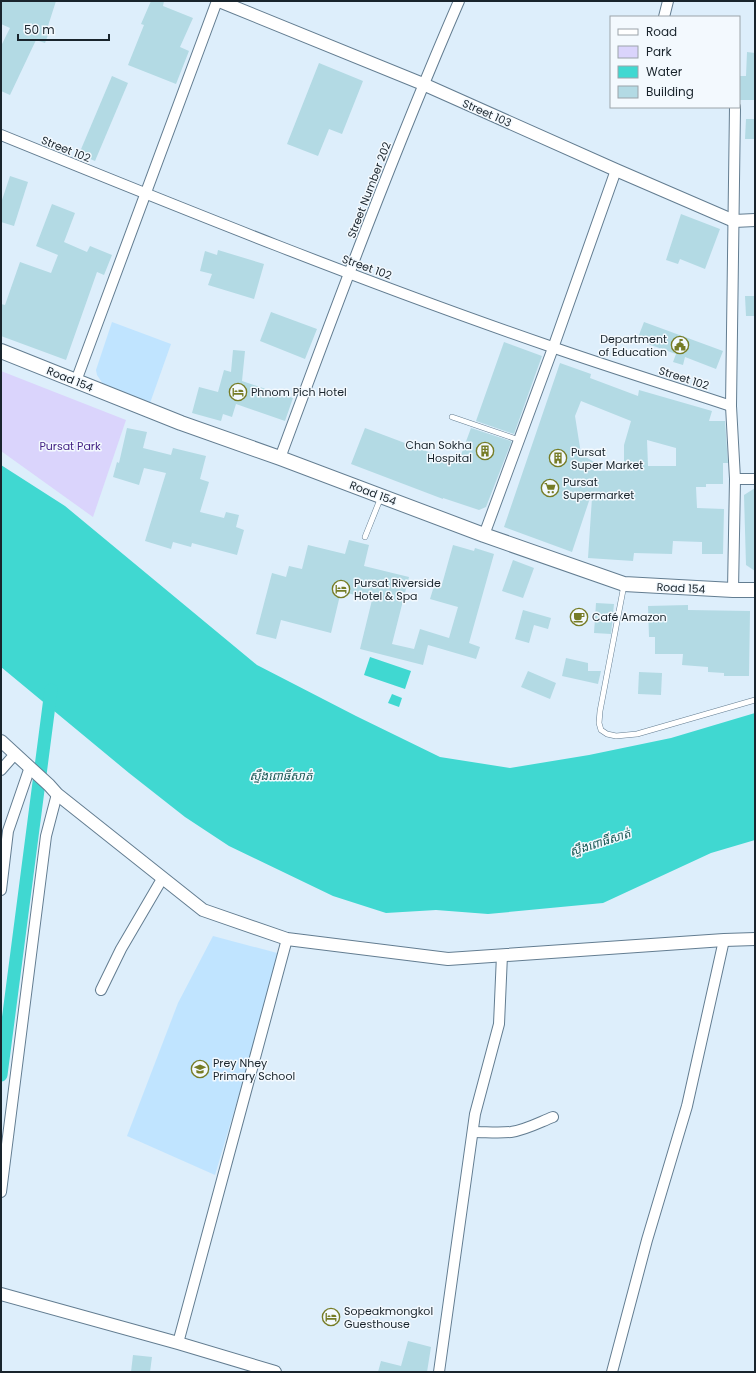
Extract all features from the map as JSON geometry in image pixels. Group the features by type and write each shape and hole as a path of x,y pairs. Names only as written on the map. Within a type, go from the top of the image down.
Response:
{"main road":[{"name":"Road 154","path":"1,351 76,382 182,422 484,534 624,584 755,590"}],"street":[{"name":"Street 103","path":"218,1 423,84 734,221 755,220"},
{"path":"76,382 218,1"},
{"name":"Street Number 202","path":"280,458 349,273 423,84 459,1"},
{"path":"664,16 668,1"},
{"path":"733,590 734,479 731,406 735,108"},
{"name":"Street 102","path":"1,135 145,194 349,273 553,348 731,406"},
{"path":"484,534 553,348 616,170"},
{"path":"734,479 755,479"},
{"path":"1,741 57,794 162,879 203,910 287,939 448,959 755,939"},
{"path":"1,770 15,754"},
{"path":"1,890 8,831 32,770"},
{"path":"1,1192 46,836 57,794"},
{"path":"101,990 121,949 162,879"},
{"path":"178,1343 287,939"},
{"path":"612,1372 645,1247 687,1106 724,940"},
{"path":"439,1372 475,1114 499,1024 502,955"},
{"path":"473,1132 512,1132 534,1125 553,1116"},
{"path":"1,1294 178,1343 275,1372"}],"lane":[{"path":"452,417 519,440"},
{"path":"365,537 381,496"},
{"path":"624,584 600,711 599,723 601,730 606,734 616,736 637,734 755,700"}],"shaded area":[{"path":"112,322 171,344 150,403 105,387 97,375 96,370"},
{"name":"Prey Nhey Primary School","path":"213,936 281,954 215,1175 127,1136 178,1003"}],"green space":[{"name":"Pursat Park","path":"1,371 126,420 93,517 1,451"}],"water":[{"name":"ស្ទឹងពោធិ៍សាត់","path":"1,465 65,506 257,665 440,757 510,768 589,755 671,738 755,713 755,840 711,853 603,903 488,914 436,910 386,913 333,896 229,846 185,817 129,773 1,667"},
{"path":"370,657 411,671 405,689 364,675"},
{"path":"392,694 402,698 399,707 388,703"}],"building":[{"path":"1,1 56,1 48,26 51,27 45,43 36,40 10,95 1,91 1,46 10,28 1,24"},
{"path":"151,1 164,1 163,6 193,18 180,47 189,51 176,84 128,65 144,25 141,24"},
{"path":"747,52 755,53 755,100 740,100 740,76 746,76"},
{"path":"319,63 363,81 342,134 329,129 318,156 287,144"},
{"path":"112,76 128,83 95,161 79,154"},
{"path":"746,119 755,119 755,139 745,139"},
{"path":"10,176 28,182 14,226 1,222 1,203"},
{"path":"52,204 75,213 64,242 87,252 90,246 112,255 104,275 97,272 66,360 1,336 1,304 5,305 20,262 51,273 58,255 36,246"},
{"path":"681,214 720,229 705,269 680,259 678,264 666,260"},
{"path":"218,250 264,264 254,299 208,285 212,274 200,271 205,251 217,255"},
{"path":"745,296 755,296 755,316 746,316"},
{"path":"271,312 317,329 305,359 260,341"},
{"name":"Department of Education","path":"644,322 723,351 716,369 685,357 683,365 673,362 676,354 637,340"},
{"path":"504,342 542,356 514,434 476,421"},
{"path":"233,350 245,351 242,381 293,398 285,421 236,404 232,417 223,414 221,421 192,413 199,387 218,392 224,370 231,372"},
{"path":"560,363 591,374 590,378 638,396 639,390 712,411 709,421 725,421 728,463 723,463 723,484 706,484 706,487 696,487 697,508 724,509 723,554 702,554 702,542 673,541 672,554 634,553 633,561 588,558 592,498 590,498 572,552 504,527","holes":["581,401 631,421 624,445 624,470 594,471 594,462 581,454 575,416","647,440 676,448 676,466 648,466"]},
{"path":"127,428 147,432 143,448 171,455 173,448 206,456 200,479 209,482 200,512 224,518 226,512 239,515 236,527 244,530 237,555 192,543 191,547 173,542 171,549 145,541 166,473 144,468 139,485 113,477 117,462 119,463"},
{"path":"365,428 458,463 471,428 511,441 511,443 486,507 479,510 443,499 351,464"},
{"path":"755,488 755,571 746,565 744,495"},
{"path":"349,540 369,545 364,566 409,577 392,644 414,649 420,629 449,638 458,607 430,599 434,586 441,588 453,545 474,551 475,548 494,554 469,643 480,647 476,659 428,645 423,665 360,649 372,600 341,591 331,633 281,620 276,639 256,634 272,573 286,577 289,566 302,569 308,545 345,554"},
{"path":"513,560 534,568 523,598 502,591"},
{"path":"596,603 614,604 611,634 594,633"},
{"path":"688,605 688,610 750,611 749,676 724,676 724,673 708,672 708,667 682,665 683,654 655,654 655,637 649,637 648,606"},
{"path":"523,610 551,618 548,629 534,625 529,643 515,639"},
{"path":"566,658 588,663 588,671 601,671 598,684 562,676"},
{"path":"528,671 556,683 550,699 521,687"},
{"path":"639,672 662,673 661,695 638,694"},
{"path":"408,1341 431,1347 427,1372 378,1372 381,1361 401,1366"},
{"path":"133,1355 152,1357 150,1372 131,1372"}],"waterway":[{"path":"1,1075 51,690"}],"place":[{"name":"Department of Education","path":"680,345"},
{"name":"Phnom Pich Hotel","path":"238,392"},
{"name":"Chan Sokha Hospital","path":"485,451"},
{"name":"Pursat Super Market","path":"558,458"},
{"name":"Pursat Supermarket","path":"550,488"},
{"name":"Pursat Riverside Hotel & Spa","path":"341,589"},
{"name":"Café Amazon","path":"579,617"},
{"name":"Prey Nhey Primary School","path":"200,1069"},
{"name":"Sopeakmongkol Guesthouse","path":"331,1317"}]}
